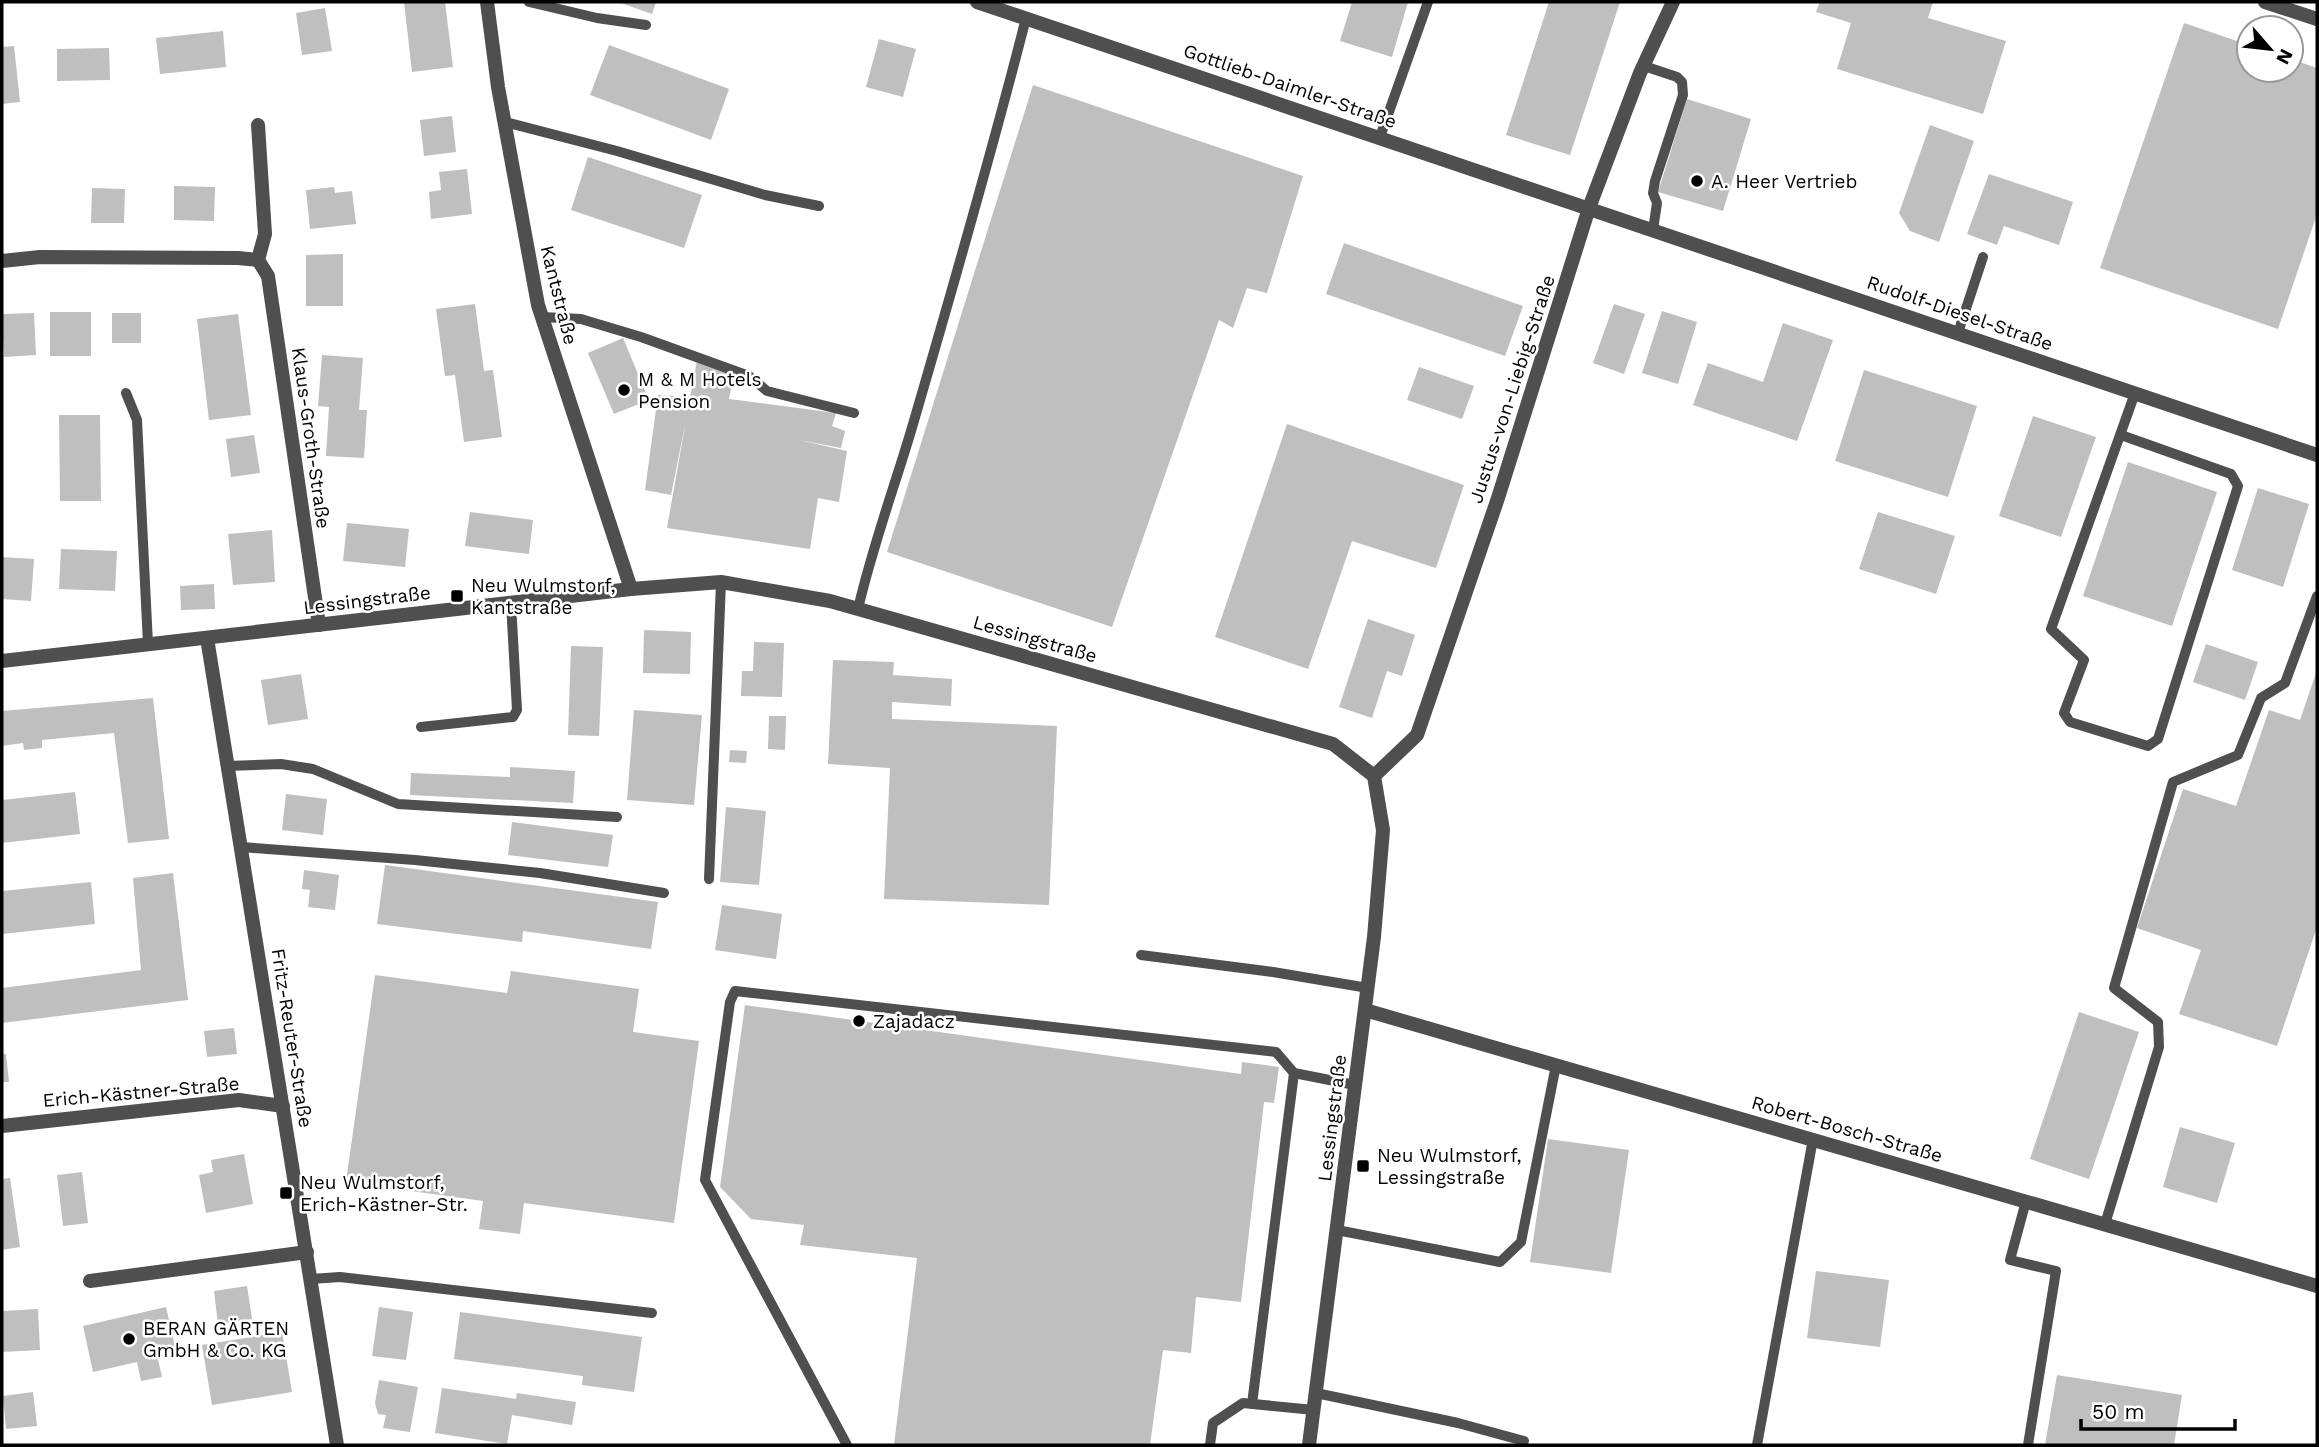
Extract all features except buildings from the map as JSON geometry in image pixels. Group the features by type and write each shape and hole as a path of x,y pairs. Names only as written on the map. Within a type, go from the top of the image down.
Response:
{"street":[{"name":"Kantstraße","path":"487,2 505,122 542,317 631,589"},
{"name":"Gottlieb-Daimler-Straße","path":"977,2 1590,208"},
{"name":"Justus-von-Liebig-Straße","path":"1374,776 1417,735 1498,498 1590,208 1644,66 1673,2"},
{"path":"2266,2 2317,19"},
{"path":"2,261 40,257 258,260 265,234 258,125"},
{"name":"Rudolf-Diesel-Straße","path":"1590,208 2317,455"},
{"name":"Klaus-Groth-Straße","path":"258,260 268,276 319,625"},
{"name":"Lessingstraße","path":"2,661 631,589 721,582 830,601 1334,744 1374,776 1383,830 1368,988 1309,1445"},
{"name":"Fritz-Reuter-Straße","path":"206,638 337,1445"},
{"name":"Robert-Bosch-Straße","path":"1365,1010 2317,1286"},
{"name":"Erich-Kästner-Straße","path":"2,1126 239,1100 283,1106"},
{"path":"90,1281 307,1252"}],"lane":[{"path":"529,2 597,18 646,25"},
{"path":"1380,137 1427,2"},
{"path":"858,609 870,554 906,446 952,290 1026,18"},
{"path":"1644,66 1677,77 1682,82 1683,95 1655,181 1653,194 1657,203 1653,230"},
{"path":"505,122 765,195 819,206"},
{"path":"1958,333 1983,257"},
{"path":"542,317 581,319 617,330 749,376 767,391 854,413"},
{"path":"126,393 137,420 148,644"},
{"path":"2121,435 2231,474 2238,486 2158,739 2148,746 2070,722 2064,713 2084,660 2051,629 2135,393"},
{"path":"709,879 721,582"},
{"path":"2105,1224 2159,1048 2158,1022 2114,988 2173,782 2238,755 2261,698 2285,683 2317,596"},
{"path":"421,727 513,717 517,710 511,603"},
{"path":"228,766 281,764 313,769 398,804 617,817"},
{"path":"241,847 540,873 664,893"},
{"path":"1141,955 1368,988"},
{"path":"847,1445 705,1180 730,1002 735,991 1276,1052 1293,1073 1355,1085"},
{"path":"1336,1230 1500,1262 1521,1242 1556,1065"},
{"path":"1252,1404 1293,1073"},
{"path":"1757,1445 1813,1139"},
{"path":"2026,1201 2010,1260 2056,1271 2028,1445"},
{"path":"311,1279 340,1277 652,1313"},
{"path":"1316,1393 1458,1423 1524,1441"},
{"path":"1210,1445 1213,1423 1243,1403 1314,1410"}],"place":[{"name":"A. Heer Vertrieb","path":"1697,181"},
{"name":"M & M Hotels Pension","path":"624,390"},
{"name":"Neu Wulmstorf, Kantstraße","path":"457,596"},
{"name":"Zajadacz","path":"859,1021"},
{"name":"Neu Wulmstorf, Lessingstraße","path":"1363,1166"},
{"name":"Neu Wulmstorf, Erich-Kästner-Str.","path":"286,1193"},
{"name":"BERAN GÄRTEN GmbH & Co. KG","path":"129,1339"}]}
